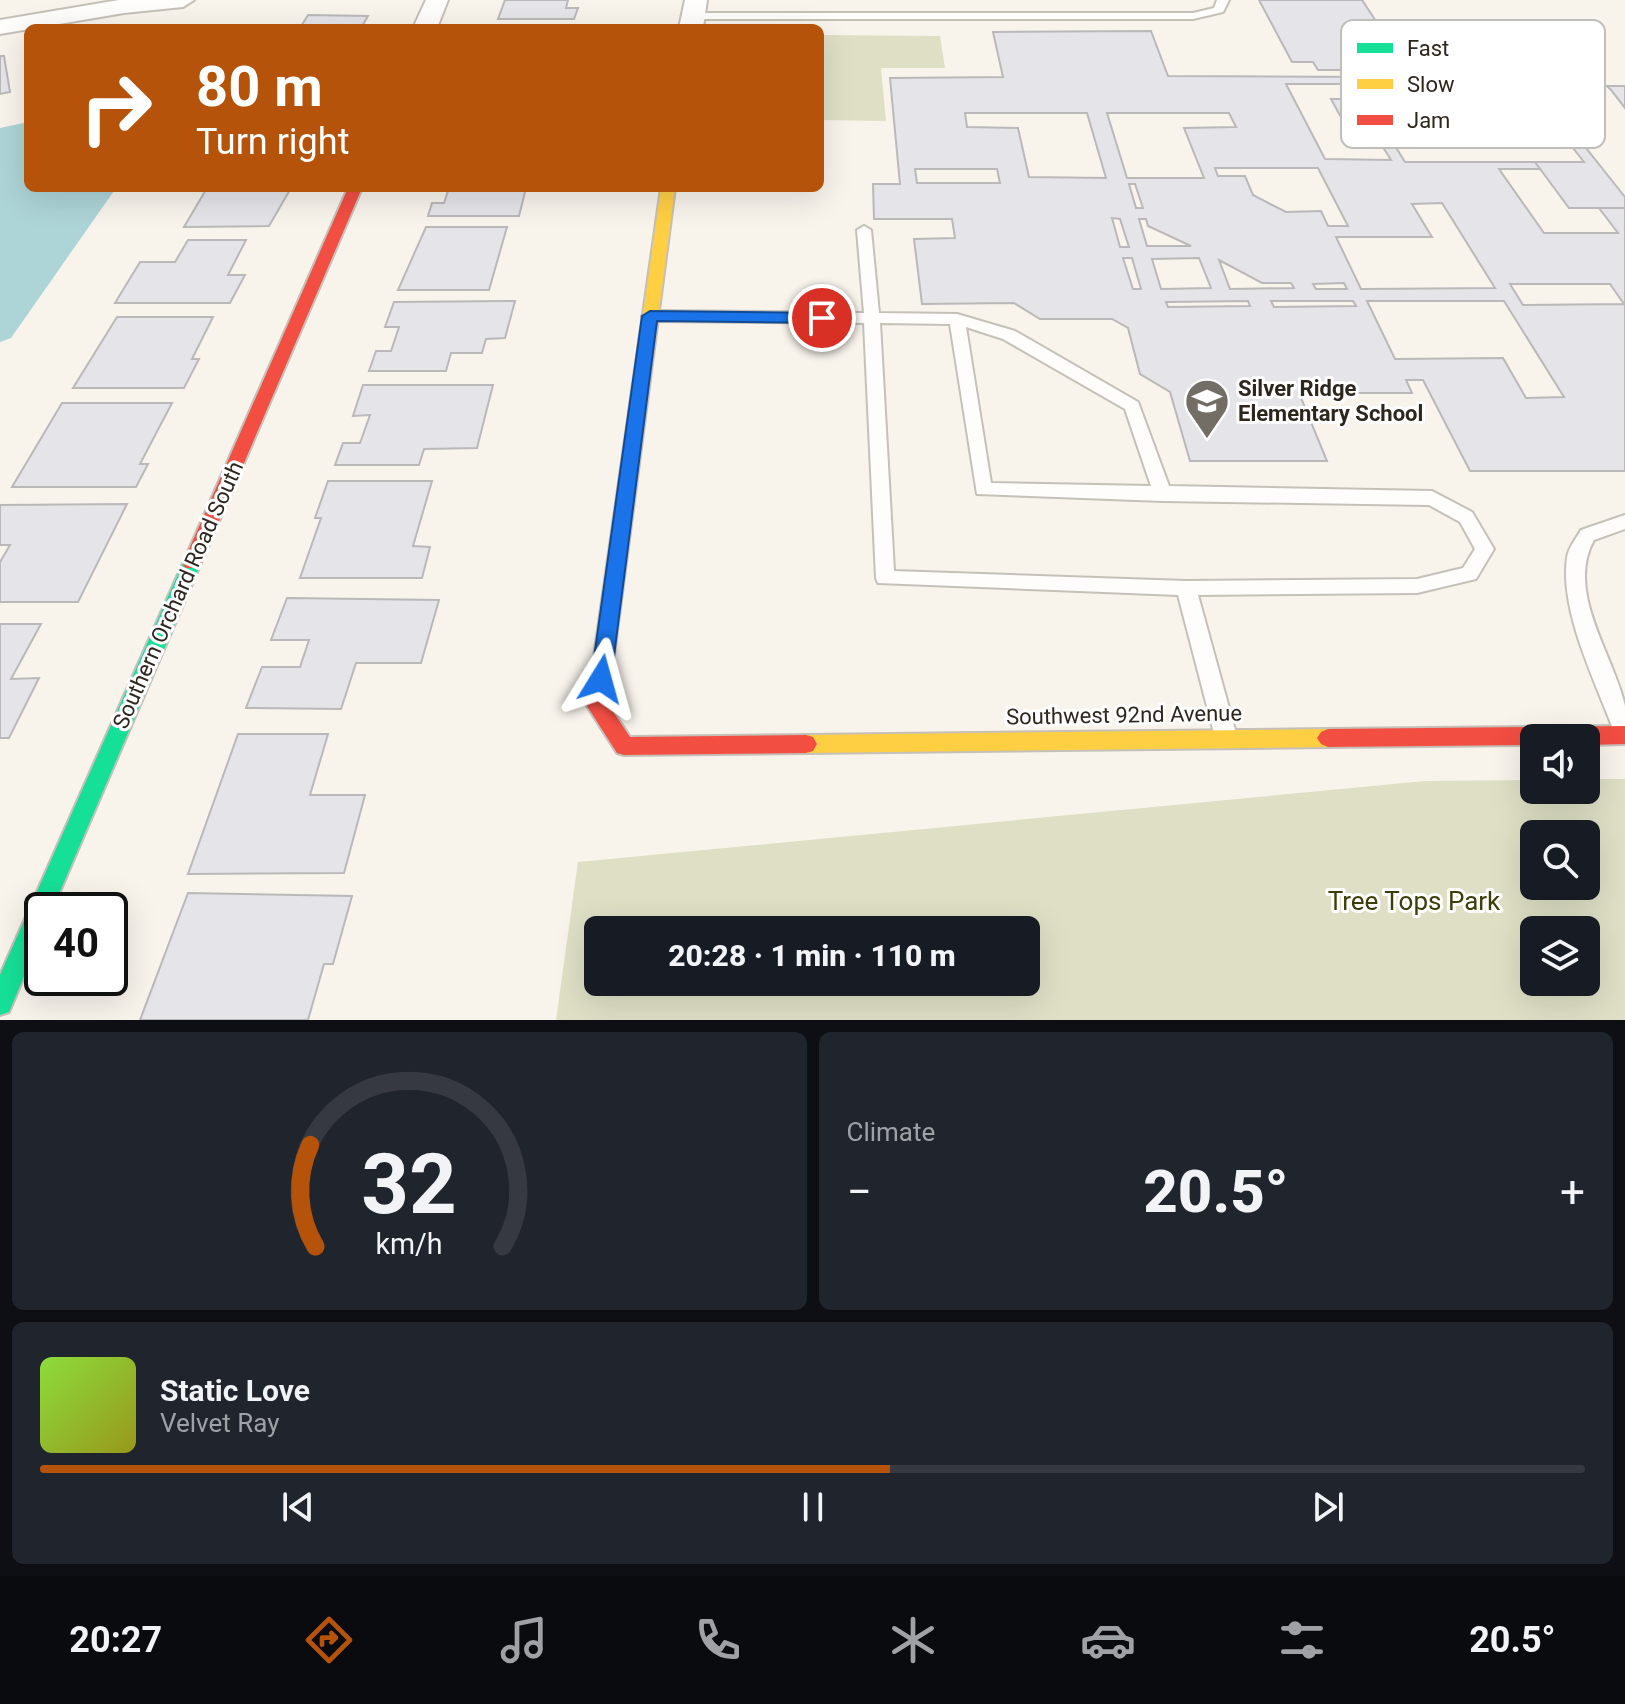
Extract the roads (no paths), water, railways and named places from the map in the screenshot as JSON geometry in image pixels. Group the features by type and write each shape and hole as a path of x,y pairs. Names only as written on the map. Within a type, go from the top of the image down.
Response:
{"street":[{"path":"0,27 124,6 183,0"},
{"path":"427,24 437,0"},
{"name":"Southern Orchard Road South","path":"0,1003 353,192"},
{"path":"650,316 667,192"},
{"name":"Southwest 92nd Avenue","path":"650,316 597,706 624,746 1625,734"}],"lane":[{"path":"693,15 1193,16 1219,10 1223,0"},
{"path":"864,230 872,319 885,578 1186,588 1417,586 1469,574 1485,549 1466,517 1432,498 983,489 957,319"},
{"path":"650,316 957,319 1009,335 1132,406 1163,494"},
{"path":"1625,522 1587,535 1576,556 1577,587 1583,616 1625,734"},
{"path":"1186,588 1226,737"}],"water":[{"path":"24,123 24,192 113,192 11,338 0,342 0,128"}],"place":[{"name":"Silver Ridge Elementary School","path":"1207,440"}],"park label":[{"name":"Tree Tops Park","path":"1414,901"}]}
